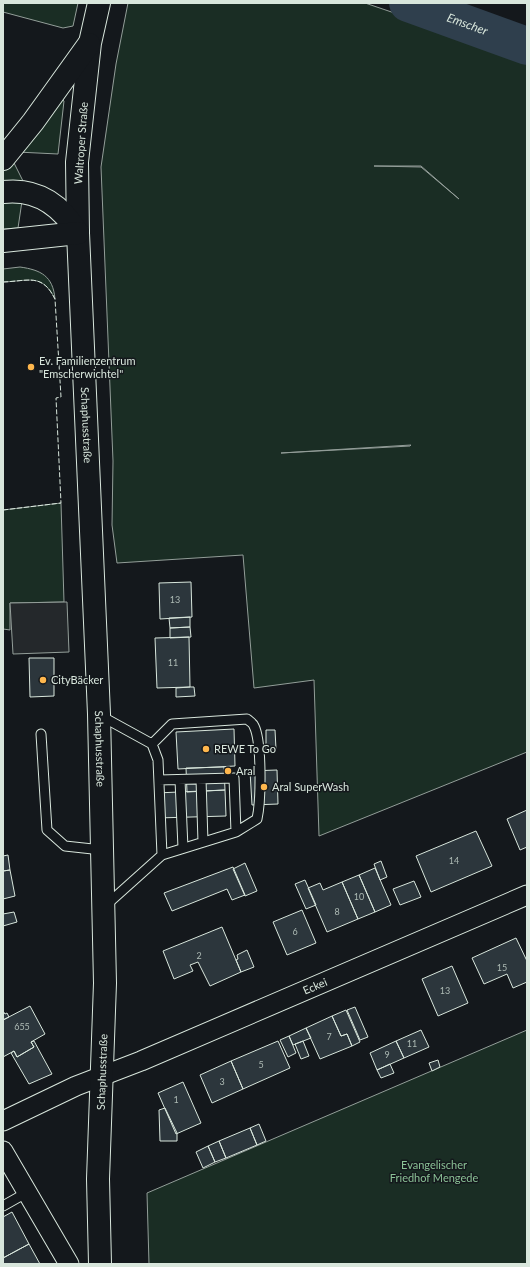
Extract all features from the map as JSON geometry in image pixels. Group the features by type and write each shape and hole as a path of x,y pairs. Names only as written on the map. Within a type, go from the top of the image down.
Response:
{"main road":[{"name":"Waltroper Straße","path":"78,233 77,162 90,43 99,3"},
{"path":"3,159 33,122 90,43"},
{"path":"3,192 18,191 44,198 64,213 78,233 3,242"},
{"name":"Schaphusstraße","path":"78,233 99,714 105,983 98,1179 100,1264"}],"street":[{"name":"Eckei","path":"3,1122 102,1075 141,1061 527,895"},
{"path":"3,1151 26,1193 69,1264"}],"lane":[{"path":"99,714 152,744 158,760 162,855"},
{"path":"103,908 123,892 162,855 236,832 257,819 260,805 259,746 254,725 247,719 172,724 152,744"},
{"path":"41,734 47,830 65,846 102,850"},
{"path":"158,780 234,778 236,832"},
{"path":"201,779 203,842"},
{"path":"180,780 183,848"},
{"path":"3,1206 26,1193"}],"green space":[{"path":"3,3 78,3 73,26 63,28 3,12"},
{"path":"128,3 365,3 527,58 527,752 319,836 314,680 254,688 243,555 117,563 112,525 113,461 101,167 116,64","holes":["374,166 421,166 459,199 421,167","411,445 410,446 281,453"]},
{"path":"62,99 64,101 58,154 17,152"},
{"path":"12,159 25,185 3,185 3,168"},
{"path":"3,200 22,201 18,228 3,229"},
{"path":"20,267 40,272 45,276 52,285 55,299 45,285 34,280 3,282 3,269"},
{"path":"61,503 64,602 10,603 10,630 3,629 3,510"},
{"name":"Evangelischer Friedhof Mengede","path":"527,1030 527,1264 149,1264 147,1193"}],"shaded area":[{"path":"67,602 69,652 13,654 10,603"}],"building":[{"path":"191,582 192,617 160,619 159,583"},
{"path":"190,617 190,627 170,628 169,618"},
{"path":"190,627 191,637 170,638 170,628"},
{"path":"189,637 190,687 157,688 155,638"},
{"path":"29,658 54,658 54,696 30,697"},
{"path":"194,687 195,696 176,697 176,688"},
{"name":"REWE To Go","path":"234,729 235,766 178,769 176,732"},
{"path":"266,730 275,730 276,749 266,750"},
{"path":"224,767 225,790 187,792 186,768"},
{"name":"Aral SuperWash","path":"277,770 278,804 252,805 250,771"},
{"path":"225,790 226,816 157,818 156,793"},
{"path":"527,810 527,847 520,850 507,819"},
{"path":"476,831 492,866 431,892 416,856"},
{"path":"8,855 10,870 3,871 3,856"},
{"path":"381,861 387,877 380,880 374,864"},
{"path":"245,863 257,891 245,896 233,869"},
{"path":"233,867 245,895 232,900 227,889 172,911 164,893"},
{"path":"375,868 391,905 375,912 359,875"},
{"path":"10,870 15,896 3,899 3,871"},
{"path":"359,875 375,912 358,919 342,882"},
{"path":"305,880 316,905 306,909 295,884"},
{"path":"414,881 421,897 400,905 393,889"},
{"path":"342,882 358,919 327,932 308,888 320,883 323,890"},
{"path":"302,910 316,943 287,955 273,922"},
{"path":"14,912 17,922 3,926 3,914"},
{"path":"222,927 241,972 210,986 198,962 190,965 193,971 174,979 163,951"},
{"path":"516,938 527,961 527,982 513,988 507,974 484,984 472,958"},
{"path":"247,950 254,967 241,972 236,960 238,959 237,955"},
{"path":"452,966 468,1003 438,1016 422,979"},
{"path":"30,1006 45,1034 31,1042 34,1047 17,1057 14,1051 3,1057 3,1020"},
{"path":"355,1007 368,1037 360,1040 347,1010"},
{"path":"346,1010 360,1042 352,1046 347,1034 341,1036 332,1016"},
{"path":"3,1011 5,1014 7,1013 9,1017 3,1020"},
{"path":"332,1016 341,1036 347,1034 352,1046 320,1059 306,1028"},
{"path":"306,1028 311,1038 293,1045 289,1036"},
{"path":"421,1030 429,1047 404,1058 396,1041"},
{"path":"289,1036 296,1053 288,1057 280,1040"},
{"path":"34,1041 52,1074 29,1084 11,1053 14,1051 17,1057 34,1047 31,1042"},
{"path":"278,1041 290,1068 243,1089 231,1061"},
{"path":"303,1041 309,1056 301,1059 295,1044"},
{"path":"396,1041 404,1058 377,1070 370,1053"},
{"path":"438,1060 440,1067 432,1071 429,1063"},
{"path":"231,1061 243,1089 212,1103 200,1075"},
{"path":"390,1064 394,1073 381,1078 377,1070"},
{"path":"183,1082 201,1123 176,1134 158,1093"},
{"path":"165,1108 177,1133 177,1141 160,1141 159,1110"},
{"path":"259,1124 266,1141 257,1145 250,1128"},
{"path":"250,1128 257,1145 226,1158 219,1141"},
{"path":"219,1141 226,1158 215,1162 208,1146"},
{"path":"208,1146 215,1162 203,1168 196,1152"},
{"path":"12,1212 29,1244 3,1258 3,1217"},
{"path":"29,1244 40,1264 3,1264 3,1258"}],"waterway":[{"name":"Emscher","path":"408,3 527,46"}],"fence":[{"path":"3,282 34,280 45,285 55,299 61,397 56,398 61,503 3,510"}],"place":[{"name":"Ev. Familienzentrum \"Emscherwichtel\"","path":"31,367"},
{"name":"CityBäcker","path":"43,680"},
{"name":"REWE To Go","path":"206,749"},
{"name":"Aral","path":"228,771"},
{"name":"Aral SuperWash","path":"264,787"}]}
